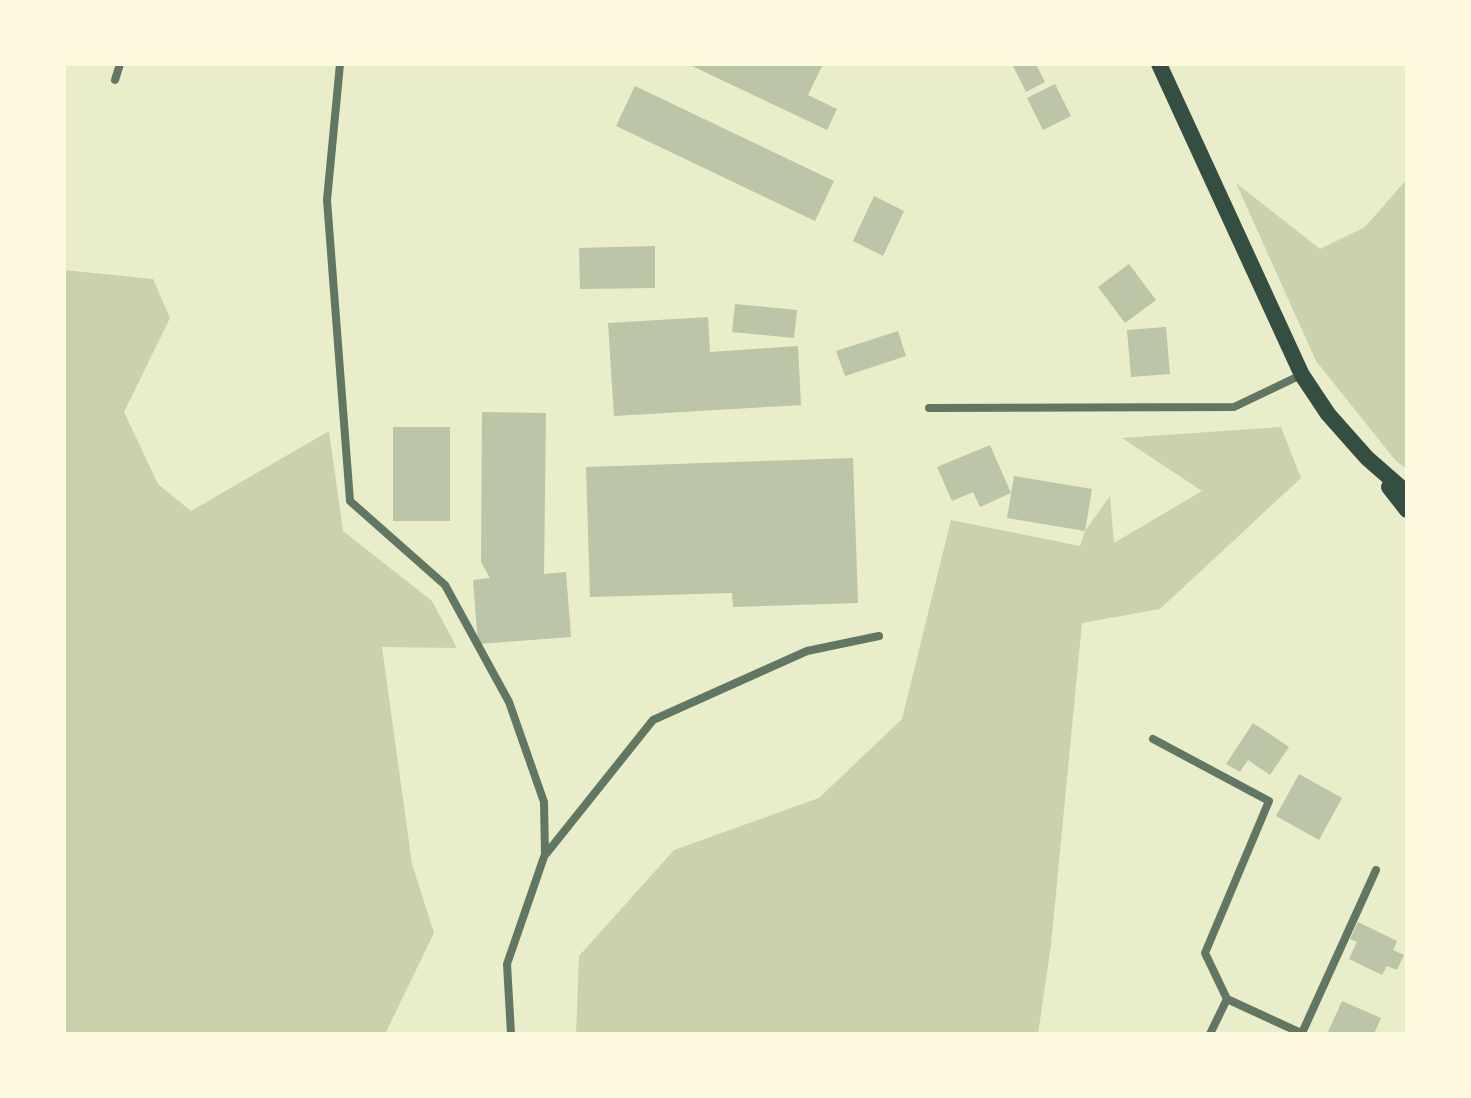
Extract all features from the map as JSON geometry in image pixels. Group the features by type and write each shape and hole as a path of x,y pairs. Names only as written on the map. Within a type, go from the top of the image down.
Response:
{"main road":[{"path":"1159,64 1302,375 1328,414 1407,510"},
{"path":"1367,458 1407,493"}],"street":[{"path":"115,80 120,64"},
{"path":"340,64 327,200 350,501 445,585 509,702 544,802 545,854"},
{"path":"929,408 1234,407 1302,375"},
{"path":"511,1034 507,964 545,854 653,720 807,651 879,636"},
{"path":"1153,739 1269,801 1205,953 1227,999 1302,1034 1376,870"},
{"path":"1210,1034 1227,999"}],"green space":[{"path":"1407,179 1407,469 1396,461 1316,361 1236,183 1320,249 1365,227"},
{"path":"64,270 153,279 170,318 124,412 158,484 191,511 329,431 343,531 432,601 457,648 382,647 412,864 434,933 385,1034 64,1034"},
{"path":"1281,427 1301,478 1160,609 1082,623 1051,945 1038,1034 576,1034 579,956 674,850 819,798 902,719 951,520 1080,546 1085,531 1110,496 1114,543 1202,491 1122,438"}],"building":[{"path":"823,64 808,95 837,109 827,130 692,66"},
{"path":"1012,64 1036,64 1045,82 1026,92"},
{"path":"1055,84 1071,116 1043,130 1027,98"},
{"path":"635,86 834,181 815,221 616,126"},
{"path":"874,196 904,211 883,256 853,241"},
{"path":"655,246 655,288 580,289 579,248"},
{"path":"1129,264 1156,300 1125,323 1098,287"},
{"path":"735,304 797,310 794,338 732,332"},
{"path":"708,317 710,352 798,346 801,405 614,416 608,323"},
{"path":"1166,327 1170,374 1131,377 1127,330"},
{"path":"898,331 906,356 845,376 836,351"},
{"path":"482,412 546,413 544,574 566,572 571,637 478,644 473,580 490,578 481,562"},
{"path":"393,427 450,427 450,521 393,521"},
{"path":"990,445 1011,493 980,507 973,492 952,501 937,467"},
{"path":"853,458 858,603 733,607 732,593 590,597 586,467"},
{"path":"1014,476 1092,489 1085,531 1007,518"},
{"path":"1253,723 1289,747 1270,775 1248,760 1240,772 1226,764"},
{"path":"1299,774 1342,798 1319,840 1276,816"},
{"path":"1358,922 1397,941 1393,950 1404,955 1397,970 1387,966 1382,975 1349,959 1357,942 1350,939"},
{"path":"1342,1001 1381,1018 1374,1034 1327,1034"}]}
